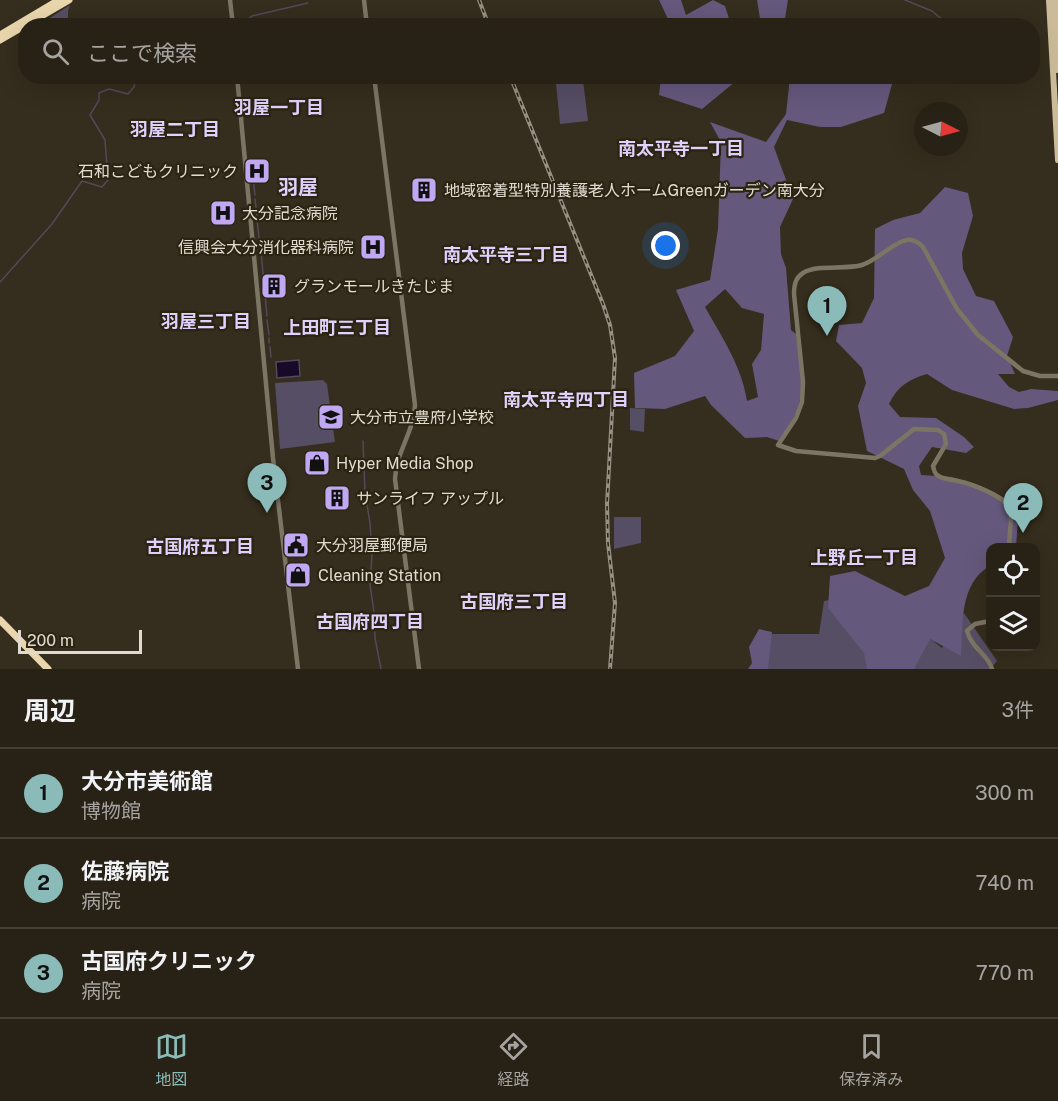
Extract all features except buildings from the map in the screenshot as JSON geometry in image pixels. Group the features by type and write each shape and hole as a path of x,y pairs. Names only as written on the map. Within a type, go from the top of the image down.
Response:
{"highway":[{"path":"29,18 59,0"},
{"path":"38,18 69,0"},
{"path":"0,35 18,24"},
{"path":"0,40 18,30"},
{"path":"0,620 48,669"}],"main road":[{"path":"1049,0 1058,160"},
{"path":"1055,0 1058,70"}],"street":[{"path":"230,0 232,18"},
{"path":"364,0 366,18"},
{"path":"238,84 273,458 298,669"},
{"path":"375,84 415,405 412,426 397,463 395,478 419,669"},
{"path":"1009,543 1012,514 1009,508 990,493 963,482 939,477 935,473 933,466 946,444 944,434 938,430 915,429 875,458 795,451 778,445 796,418 802,402 804,382 794,294 795,282 805,272 861,265 876,259 900,242 908,240 916,242 923,248 962,316 978,335 1023,371 1040,376 1058,375"},
{"path":"986,622 975,624 967,631 970,641 987,658 992,669"}],"shaded area":[{"path":"659,0 681,0 686,15 713,0 725,6 729,18 668,18"},
{"path":"757,0 788,0 785,18 760,18"},
{"path":"70,5 68,18 50,18"},
{"path":"556,84 583,84 588,121 560,124"},
{"path":"660,84 732,84 702,109 659,95"},
{"path":"789,84 892,84 884,113 841,127 820,127 787,120 774,147 793,199 780,227 781,254 786,268 791,330 796,334 802,387 798,408 779,441 767,437 745,438 711,405 705,396 665,409 635,408 634,373 675,356 694,331 676,290 710,280 718,229 721,142 710,122 766,142 786,114","holes":["725,289 742,308 764,314 761,350 752,364 758,397 747,401 736,364 705,307"]},
{"path":"945,187 968,193 973,216 962,253 963,269 976,296 994,301 1013,337 1007,356 1015,374 998,374 1009,387 1019,392 1031,389 1058,391 1058,400 1028,408 1014,409 952,390 927,374 909,381 896,393 889,404 900,417 936,418 964,437 974,447 966,453 932,447 919,466 921,475 952,477 980,486 1019,505 1016,543 986,543 986,569 973,583 965,606 961,656 930,639 914,669 867,669 864,653 828,608 830,576 855,571 905,596 929,586 945,558 930,511 913,490 904,469 867,451 858,406 866,383 862,368 836,341 839,325 862,323 874,298 875,229 893,220 920,213"},
{"path":"299,360 300,376 277,378 276,362"},
{"path":"323,380 327,384 335,442 280,449 275,383"},
{"path":"630,408 645,409 644,432 630,430"},
{"path":"614,517 641,517 641,543 614,549"},
{"path":"871,592 942,648 964,613 986,645 986,651 990,651 997,661 990,669 764,669 768,634 819,634 824,601"},
{"path":"759,629 772,632 768,669 748,669 752,663 749,647"}],"waterway":[{"path":"905,0 932,11 940,18"},
{"path":"250,18 308,3"},
{"path":"0,282 52,224 82,181 102,187 108,180 105,140 90,115 99,100 99,93 109,89 128,94 135,84"},
{"path":"253,178 255,195"},
{"path":"255,199 257,215"},
{"path":"257,220 260,246"},
{"path":"261,251 267,316"},
{"path":"267,320 269,335"},
{"path":"269,338 269,343"},
{"path":"270,347 271,357"},
{"path":"363,441 365,492 372,555 370,585 375,638 381,669"}],"railway":[{"path":"479,0 486,18"},
{"path":"513,84 610,325 615,358 607,504 608,543 615,603 610,669"}],"place":[{"name":"石和こどもクリニック","path":"257,171"},
{"name":"地域密着型特別養護老人ホームGreenガーデン南大分","path":"424,190"},
{"name":"大分記念病院","path":"223,213"},
{"name":"信興会大分消化器科病院","path":"373,247"},
{"name":"グランモールきたじま","path":"274,286"},
{"name":"大分市美術館","path":"827,336"},
{"name":"大分市立豊府小学校","path":"331,417"},
{"name":"Hyper Media Shop","path":"317,463"},
{"name":"サンライフ アップル","path":"337,498"},
{"name":"古国府クリニック","path":"267,513"},
{"name":"佐藤病院","path":"1023,533"},
{"name":"大分羽屋郵便局","path":"296,545"},
{"name":"Cleaning Station","path":"298,575"}],"district":[{"name":"羽屋一丁目","path":"279,107"},
{"name":"羽屋二丁目","path":"175,129"},
{"name":"南太平寺一丁目","path":"681,148"},
{"name":"羽屋","path":"298,187"},
{"name":"南太平寺三丁目","path":"506,254"},
{"name":"羽屋三丁目","path":"206,321"},
{"name":"上田町三丁目","path":"337,327"},
{"name":"南太平寺四丁目","path":"566,399"},
{"name":"古国府五丁目","path":"200,546"},
{"name":"上野丘一丁目","path":"864,557"},
{"name":"古国府三丁目","path":"514,601"},
{"name":"古国府四丁目","path":"370,621"}]}
